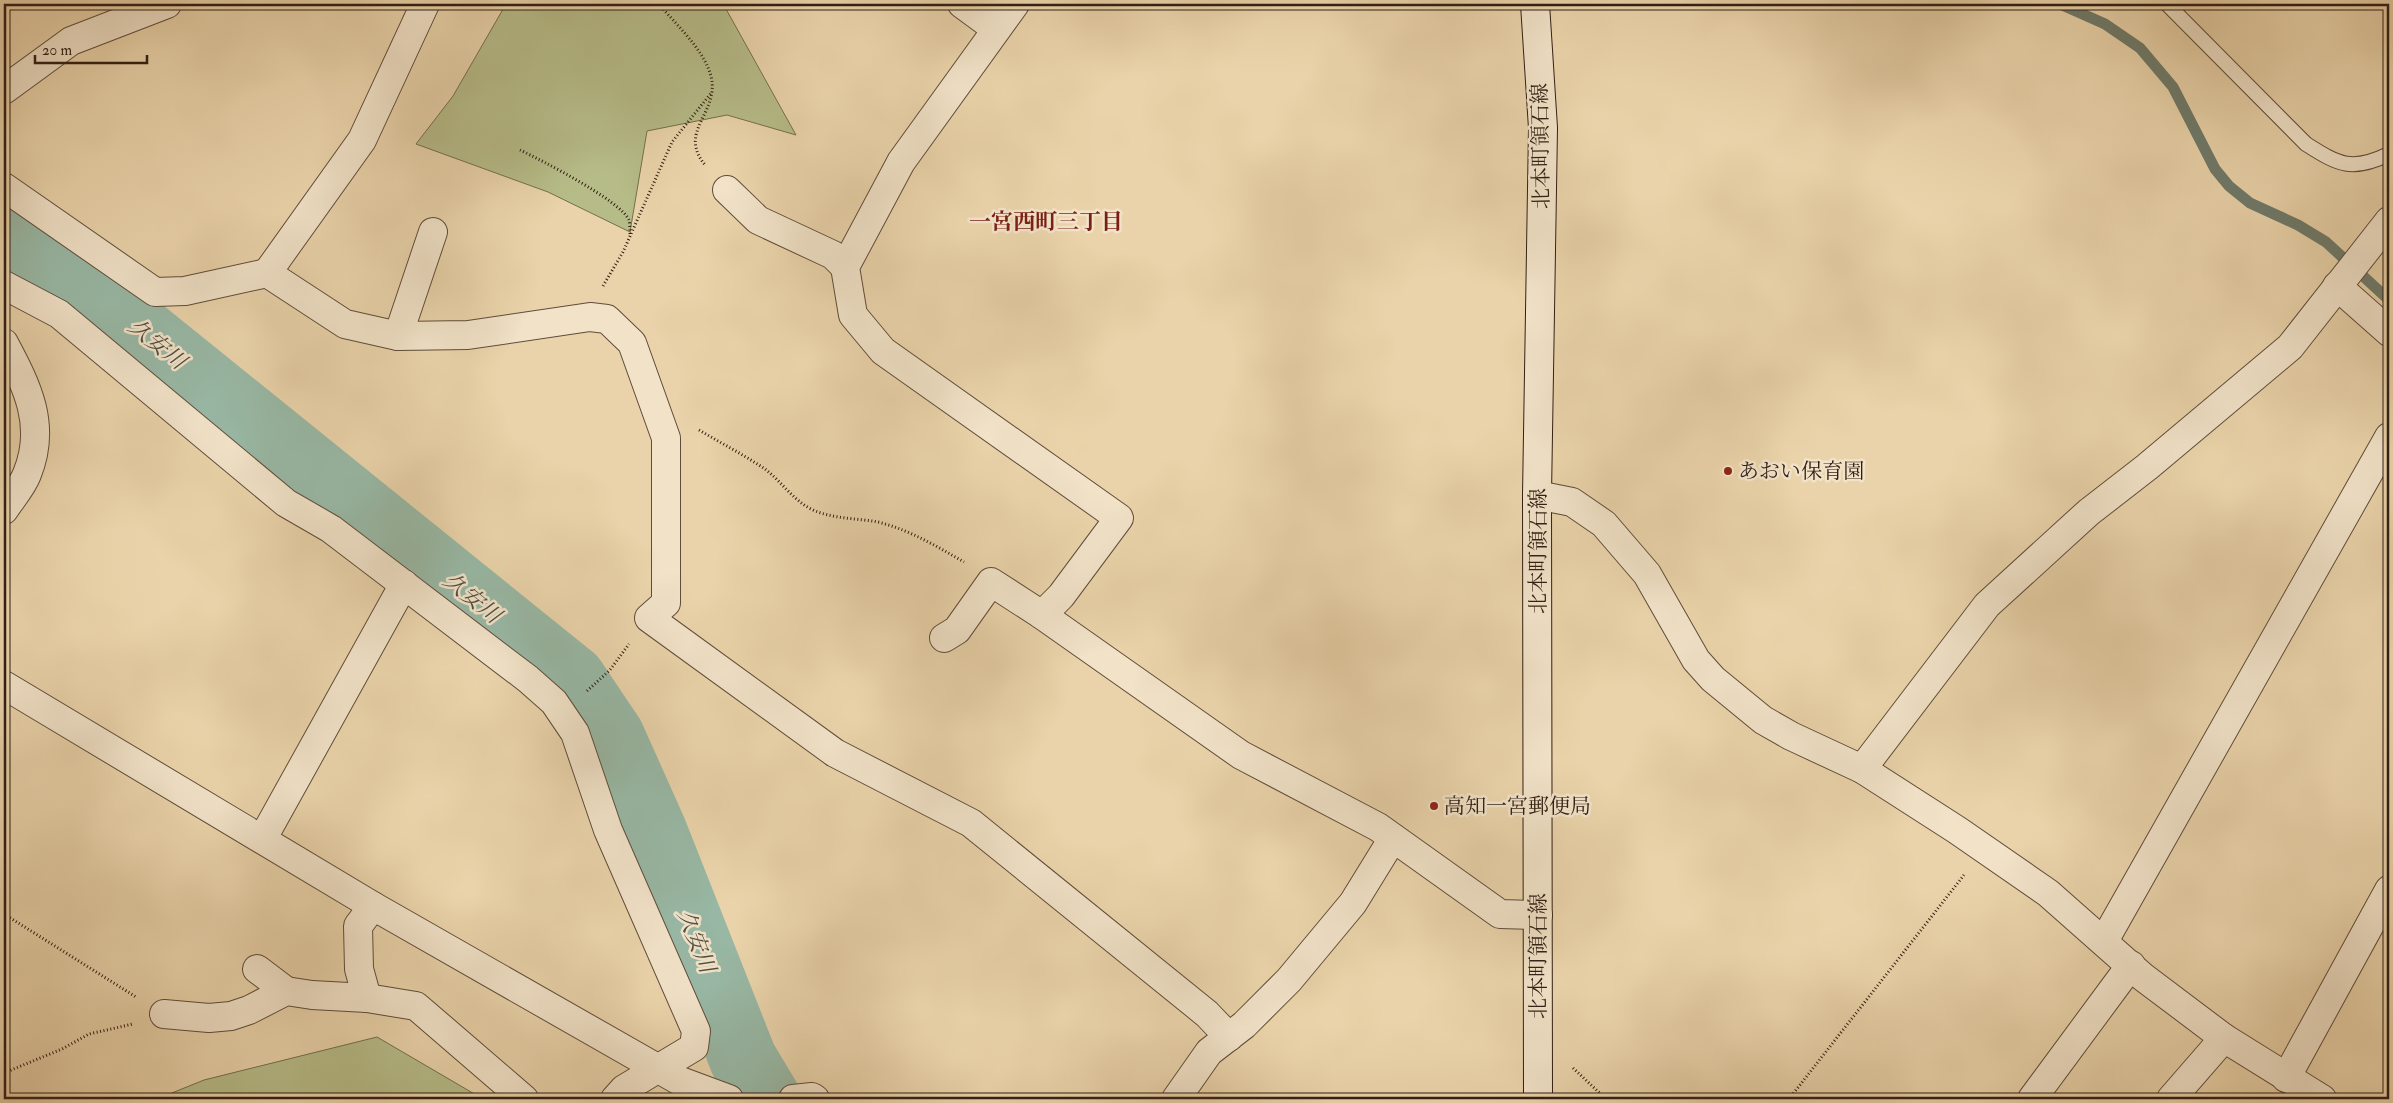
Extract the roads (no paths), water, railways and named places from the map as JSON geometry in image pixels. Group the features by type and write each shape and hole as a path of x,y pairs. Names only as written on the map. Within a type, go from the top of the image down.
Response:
{"street":[{"path":"4,90 71,41 167,4"},
{"path":"4,187 155,292 185,292 267,273 362,140 425,4"},
{"path":"962,4 996,29"},
{"path":"845,267 901,162 1015,4"},
{"name":"北本町領石線","path":"1535,4 1543,128 1537,495 1538,1099"},
{"path":"727,190 758,220 833,255 845,267 853,315 883,350 1119,518 1061,596 1042,615"},
{"path":"1862,769 1988,605 2089,512 2147,467 2290,347 2389,221"},
{"path":"398,336 434,232"},
{"path":"267,273 345,324 398,336 468,335 590,317 607,319 632,343 666,438 666,603 649,618 835,753 971,823 1206,1014 1229,1037"},
{"path":"2340,282 2389,332"},
{"path":"4,284 59,314 286,503 331,529 528,679 554,702 575,733 608,830 696,1031 694,1047 624,1089 615,1099"},
{"path":"4,343 33,403 35,446 27,475 4,510"},
{"path":"2104,940 2389,438"},
{"path":"1537,495 1572,502 1604,524 1646,574 1696,660 1713,679 1763,720 1791,736 1862,769 1984,849 2048,893 2104,940 2143,977 2224,1038 2322,1099"},
{"path":"944,638 957,630 991,582 1042,615 1241,755 1378,827 1500,914 1538,915"},
{"path":"263,838 404,584"},
{"path":"4,685 263,838 373,906 678,1080 729,1099"},
{"path":"1176,1099 1209,1052 1244,1025 1289,980 1353,903 1393,838"},
{"path":"2286,1078 2389,890"},
{"path":"367,998 359,969 358,926 373,906"},
{"path":"2032,1099 2130,965"},
{"path":"257,970 286,991 312,995 367,998 416,1006 524,1099"},
{"path":"164,1014 209,1018 231,1016 249,1010 286,991"},
{"path":"2172,1099 2224,1038"}],"lane":[{"path":"2167,4 2306,144 2332,160 2358,166 2389,154"}],"waterway":[{"path":"2060,4 2105,24 2140,48 2173,87 2215,169 2229,186 2250,203 2298,225 2326,242 2389,300"},
{"name":"久安川","path":"4,237 40,251 79,281 572,679 611,737 653,831 743,1059 767,1099"}],"place":[{"name":"あおい保育園","path":"1728,471"},
{"name":"高知一宮郵便局","path":"1434,806"}],"district":[{"name":"一宮西町三丁目","path":"1046,222"}]}
